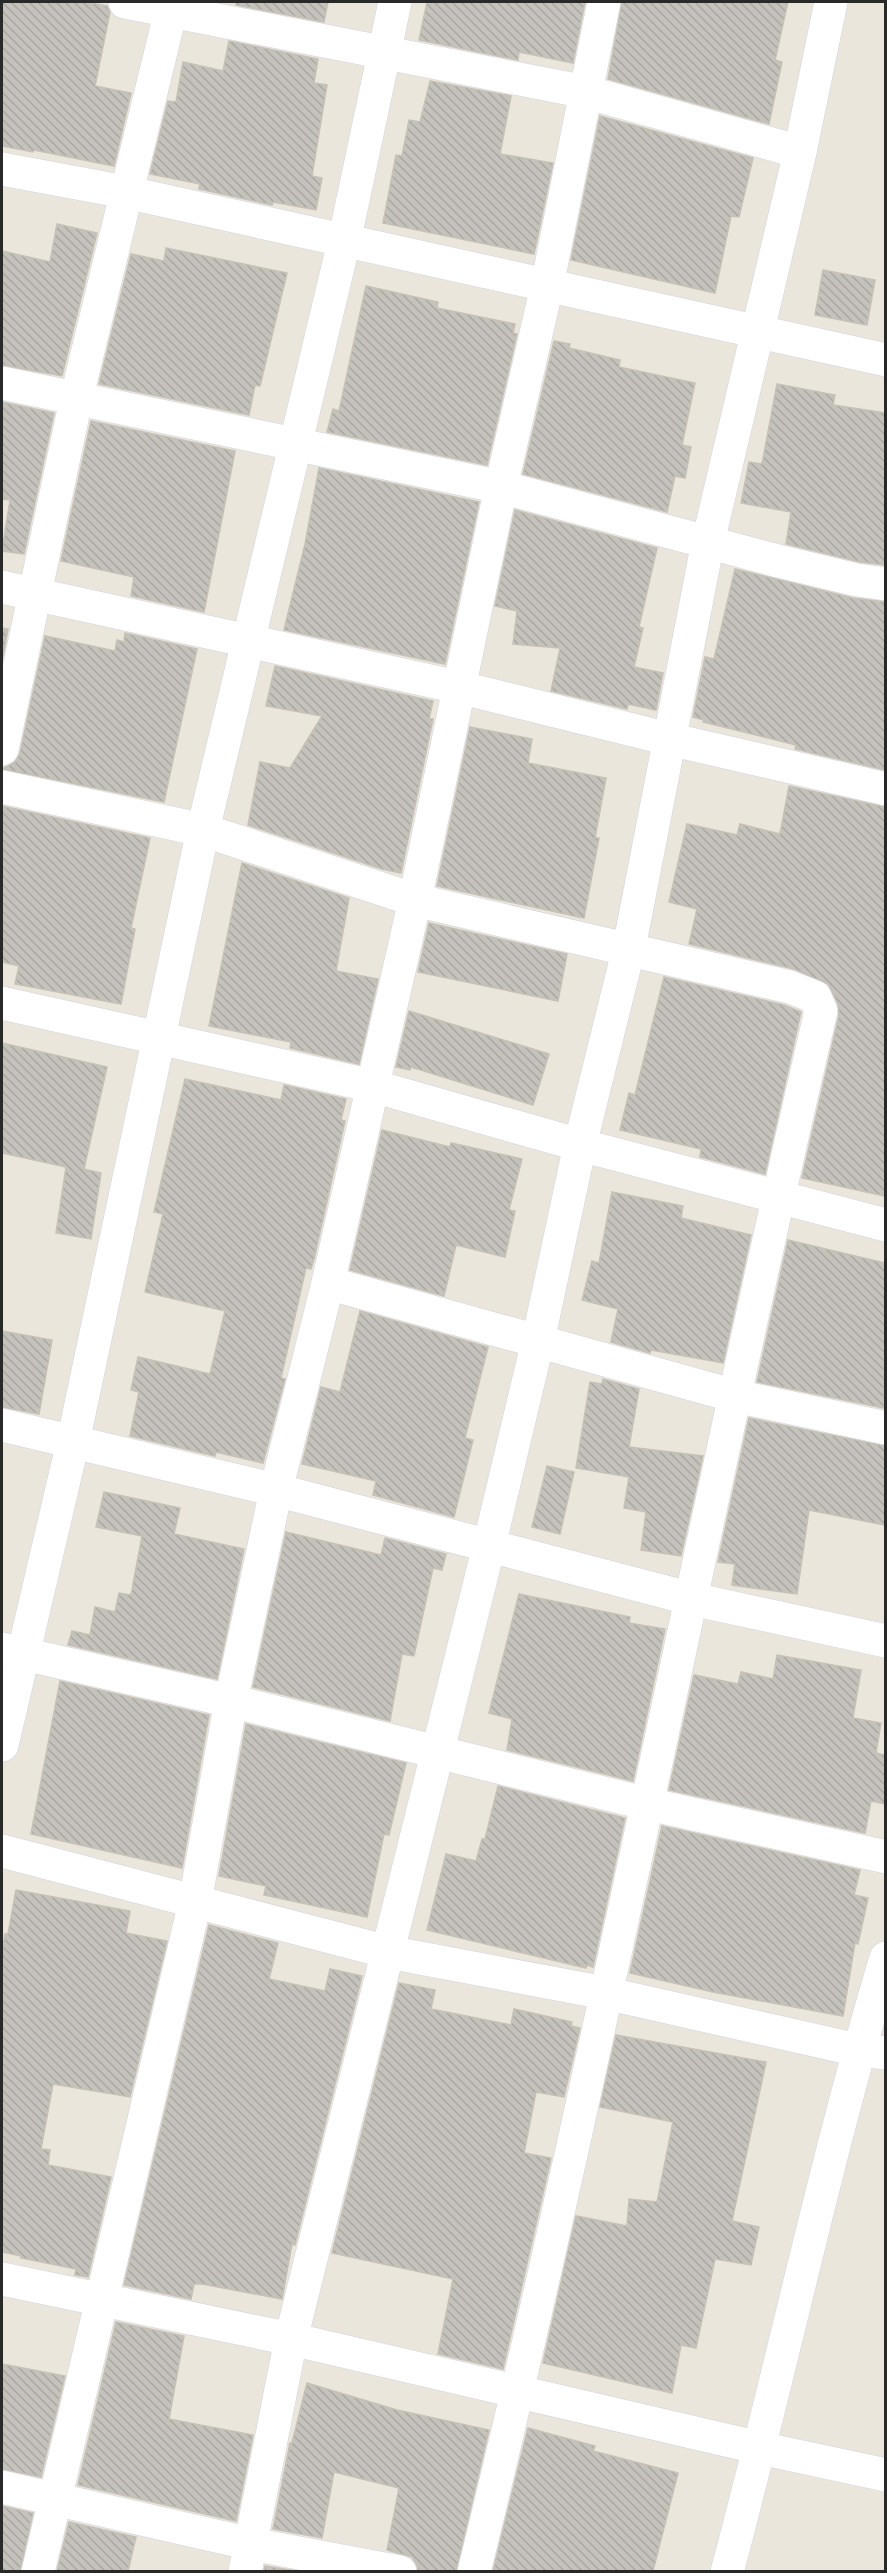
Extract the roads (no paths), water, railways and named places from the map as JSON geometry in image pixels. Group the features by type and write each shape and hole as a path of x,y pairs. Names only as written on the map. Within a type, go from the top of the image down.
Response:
{"street":[{"path":"125,2 172,6 384,52 586,92 800,152"},
{"path":"2,1745 13,1652 73,1442 203,830 344,242 395,2"},
{"path":"38,2571 195,1902 231,1701 276,1490 328,1283 416,900 458,687 547,286 604,2"},
{"path":"248,2558 291,2339 489,1546 538,1341 580,1145 629,948 708,542 800,152 831,2"},
{"path":"2,749 76,400 172,6"},
{"path":"2,169 125,192 885,360"},
{"path":"2,383 501,487 857,580 885,584"},
{"path":"2,587 458,687 885,789"},
{"path":"2,787 203,830 416,900 790,987 815,997 820,1011 648,1804 518,2390 474,2571"},
{"path":"2,1003 373,1086 580,1145 885,1225"},
{"path":"328,1283 735,1396 885,1428"},
{"path":"2,1425 276,1490 692,1599 885,1641"},
{"path":"13,1652 231,1701 648,1804 885,1857"},
{"path":"2,1851 388,1952 605,1993 872,2051"},
{"path":"727,2571 872,2051 885,1958"},
{"path":"2,2279 291,2339 885,2475"},
{"path":"2,2487 54,2499 248,2558 400,2571"}]}
